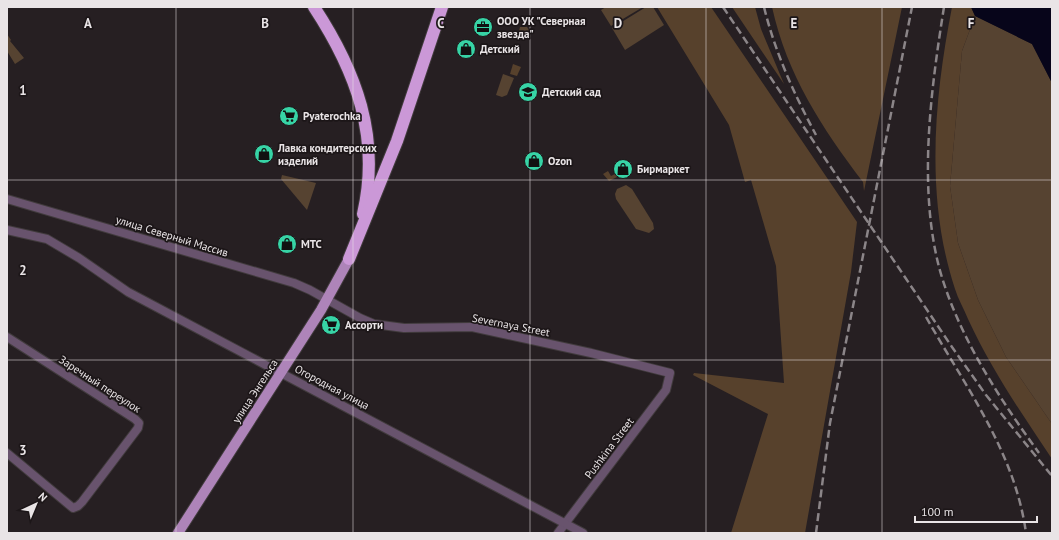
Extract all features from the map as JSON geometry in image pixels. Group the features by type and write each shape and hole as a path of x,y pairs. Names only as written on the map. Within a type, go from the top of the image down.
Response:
{"highway":[{"path":"314,7 347,64 359,98 367,132 369,168 365,205 359,232 349,259"},
{"path":"349,259 397,140 442,7"}],"main road":[{"name":"улица Энгельса","path":"178,533 328,299 349,259"}],"street":[{"name":"улица Северный Массив","path":"7,199 294,283 328,299"},
{"name":"Огородная улица","path":"7,230 47,239 128,292 583,533"},
{"name":"Severnaya Street","path":"328,299 360,318 374,324 404,328 472,327 605,356 670,373"},
{"name":"Заречный переулок","path":"7,336 139,423 138,428 78,506 73,508 7,453"},
{"name":"Pushkina Street","path":"558,533 666,390 670,373"}],"shaded area":[{"path":"606,7 643,7 611,26 601,10"},
{"path":"646,7 653,7 664,25 625,50 612,28"},
{"path":"657,7 711,7 857,222 851,272 805,533 731,533 768,414 693,375 694,373 784,383 776,266 751,180 745,182 729,125"},
{"path":"732,7 755,7 761,29 784,84"},
{"path":"772,7 902,7 864,191 863,182 820,121 797,78 787,55"},
{"path":"952,7 971,7 975,16 962,51 950,186 958,243 978,300 1006,357 1052,424 1052,459 1007,391 977,338 956,293 946,255 939,219 936,184 936,148 937,113 941,77"},
{"path":"975,16 1032,44 1052,83 1052,424 1006,357 978,300 958,243 950,186 962,51"},
{"path":"520,27 527,27 531,33 521,36 518,35"},
{"path":"7,34 11,40 10,41 24,58 15,64 7,51"},
{"path":"513,64 521,67 517,76 510,74"},
{"path":"503,74 514,78 507,95 502,97 496,95"},
{"path":"608,171 611,176 619,172 621,175 609,181 603,174"},
{"path":"282,175 316,183 307,210 281,179"},
{"path":"626,185 632,189 653,223 654,229 649,233 636,229 616,199 615,194 617,189"}],"water":[{"path":"971,7 1052,7 1052,83 1032,44 975,16"}],"railway":[{"path":"723,7 952,347 986,395 1052,476"},
{"path":"764,7 779,56 800,104 816,135"},
{"path":"816,533 830,423 912,7"},
{"path":"944,7 931,104 928,170 929,203 939,267 947,292 968,341 995,388 1039,453"},
{"path":"926,317 972,394 1000,447 1020,503 1026,533"}],"place":[{"name":"ООО УК \"Северная звезда\"","path":"483,27"},
{"name":"Детский","path":"466,49"},
{"name":"Детский сад","path":"528,92"},
{"name":"Pyaterochka","path":"289,116"},
{"name":"Лавка кондитерских изделий","path":"264,154"},
{"name":"Ozon","path":"534,161"},
{"name":"Бирмаркет","path":"623,169"},
{"name":"МТС","path":"287,244"},
{"name":"Ассорти","path":"331,325"}]}
